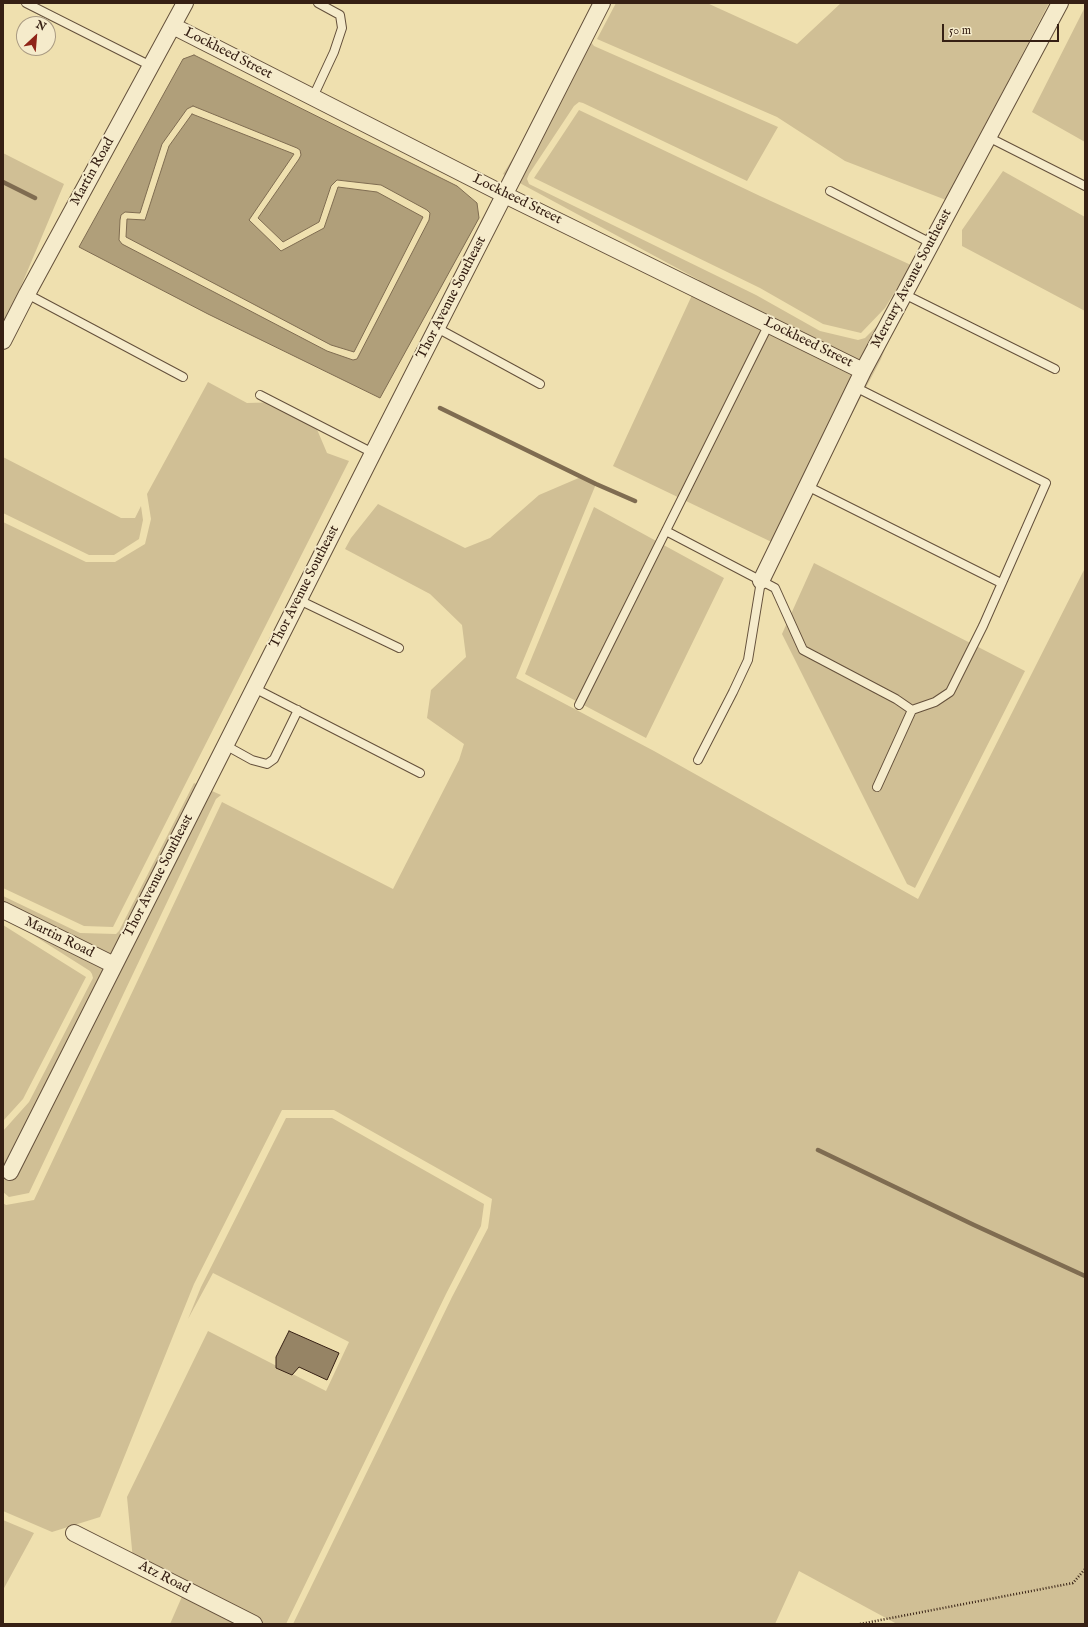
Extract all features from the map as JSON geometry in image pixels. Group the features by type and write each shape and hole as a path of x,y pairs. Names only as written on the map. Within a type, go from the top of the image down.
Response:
{"street":[{"name":"Martin Road","path":"3,341 26,294 185,3"},
{"name":"Thor Avenue Southeast","path":"10,1172 602,3"},
{"name":"Mercury Avenue Southeast","path":"761,581 863,371 1060,3"},
{"name":"Lockheed Street","path":"173,26 505,194 863,371"},
{"name":"Martin Road","path":"3,910 114,965"},
{"name":"Atz Road","path":"74,1533 254,1624"}],"lane":[{"path":"26,3 151,66"},
{"path":"313,97 334,52 342,28 340,15 318,3"},
{"path":"988,137 1085,186"},
{"path":"830,191 931,243"},
{"path":"26,294 183,377"},
{"path":"904,294 1055,369"},
{"path":"579,705 769,324"},
{"path":"437,328 540,384"},
{"path":"855,387 1046,483 983,626 950,692 935,702 912,710 877,787"},
{"path":"260,395 373,453"},
{"path":"807,486 1001,583"},
{"path":"666,531 775,588 803,650 896,699 912,710"},
{"path":"698,760 748,660 761,581"},
{"path":"299,600 399,648"},
{"path":"254,688 420,774"},
{"path":"226,746 252,760 267,764 274,759 298,710"}],"path":[{"path":"860,1624 1073,1583 1085,1569"}],"shaded area":[{"path":"616,3 707,3 797,44 841,3 1049,3 946,200 845,161 777,117 597,39"},
{"path":"1085,7 1085,142 1032,112"},
{"path":"593,31 590,41 594,46 778,127 747,181 579,102 574,106 529,174 527,179 529,184 756,295 820,331 858,340 865,338 890,313 916,273 881,359 782,547 613,466 699,280 503,174"},
{"path":"194,55 457,186 477,203 479,218 380,398 208,314 79,247 183,59","holes":["193,106 300,150 301,155 299,159 258,218 283,242 319,222 331,186 337,180 381,185 430,213 429,220 357,359 353,360 327,351 122,244 119,240 121,215 125,212 140,213 162,144 187,109"]},
{"path":"579,110 760,196 911,265 885,308 861,333 823,324 760,288 534,178"},
{"path":"192,114 294,154 249,220 281,251 324,228 338,187 377,192 423,217 354,352 331,345 126,237 127,219 145,220 169,146"},
{"path":"3,153 64,184 3,329"},
{"path":"1003,171 1085,217 1085,311 962,246 962,230"},
{"path":"208,382 247,403 280,402 316,427 327,453 349,461 113,927 84,926 3,888 3,522 86,562 115,562 145,544 151,519 147,494"},
{"path":"3,457 121,518 135,518 141,506 143,520 139,539 114,555 89,555 3,513"},
{"path":"581,477 596,484 516,678 654,751 918,899 1085,568 1085,1624 897,1624 799,1571 775,1624 293,1624 452,1297 488,1228 492,1199 334,1110 282,1110 194,1284 100,1517 52,1532 3,1511 3,1203 6,1205 34,1200 222,802 393,889 459,760 464,744 427,718 431,690 466,657 462,625 430,594 345,549 351,538 378,504 465,548 490,538 539,495"},
{"path":"594,507 724,578 646,738 525,674"},
{"path":"814,563 1025,671 915,888 907,884 782,634"},
{"path":"194,783 221,795 216,799 29,1193 9,1197 3,1192 3,1131 29,1102 93,978 90,971 3,916 3,896 80,933 116,934 119,931"},
{"path":"3,925 86,977 23,1099 3,1121"},
{"path":"286,1118 332,1118 484,1204 481,1226 446,1294 286,1624 170,1624 184,1592 133,1560 127,1497 208,1331 326,1391 349,1342 213,1273 188,1319 201,1287"},
{"path":"3,1520 34,1533 3,1590"}],"building":[{"path":"289,1331 339,1353 327,1380 299,1367 292,1375 276,1368 276,1357"}],"waterway":[{"path":"3,182 35,198"},
{"path":"440,408 596,484 635,501"},
{"path":"818,1150 974,1225 1085,1276"}]}
